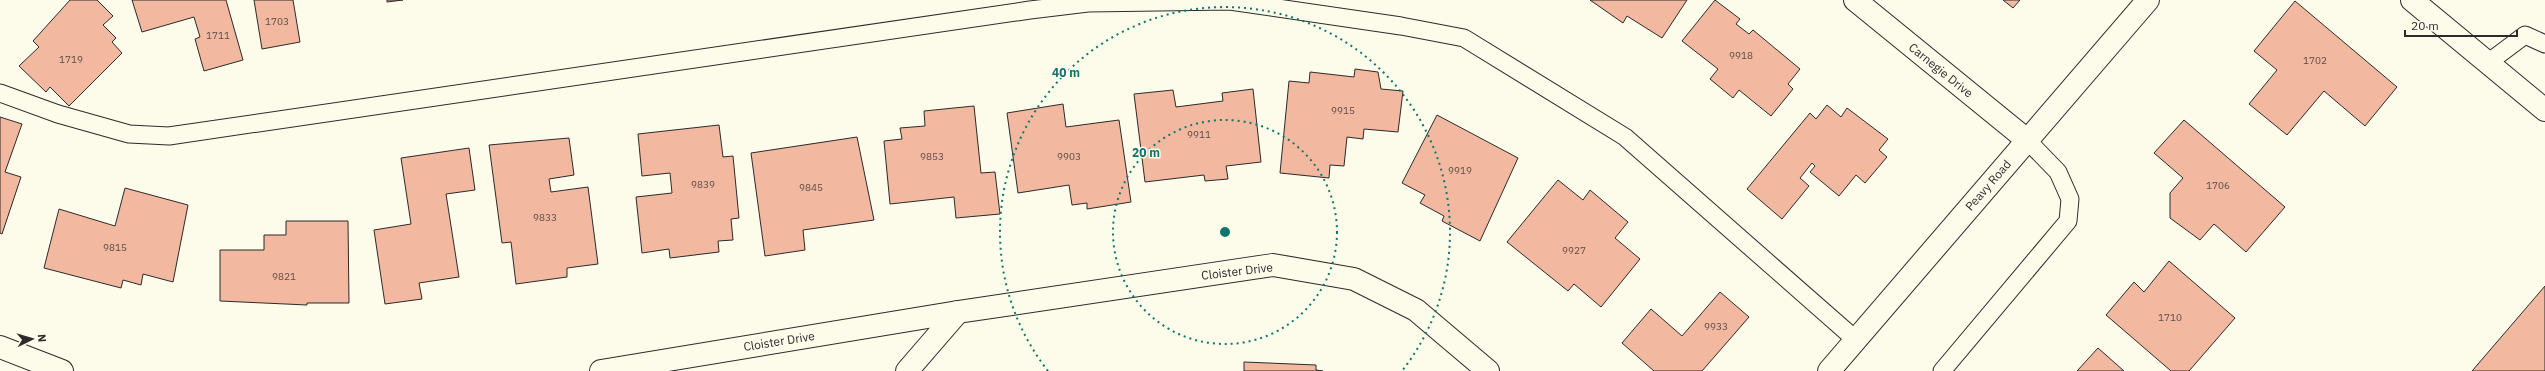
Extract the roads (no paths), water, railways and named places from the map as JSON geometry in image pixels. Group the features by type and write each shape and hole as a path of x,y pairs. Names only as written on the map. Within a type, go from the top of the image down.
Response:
{"street":[{"name":"Carnegie Drive","path":"1855,0 2027,140"},
{"name":"Peavy Road","path":"1829,371 2148,0"},
{"path":"2412,0 2489,62 2545,110"},
{"name":"Cloister Drive","path":"601,371 958,312 1273,265 1354,279 1416,310 1488,371"},
{"path":"907,371 958,312"},
{"path":"0,347 62,371"}],"lane":[{"path":"0,93 58,114 129,134 169,136 1030,10 1088,3 1230,1 1401,26 1464,38 1625,137 1856,340"},
{"path":"2489,62 2525,35 2545,44"},
{"path":"1942,371 2068,221 2070,199 2058,172 2027,140"}]}
